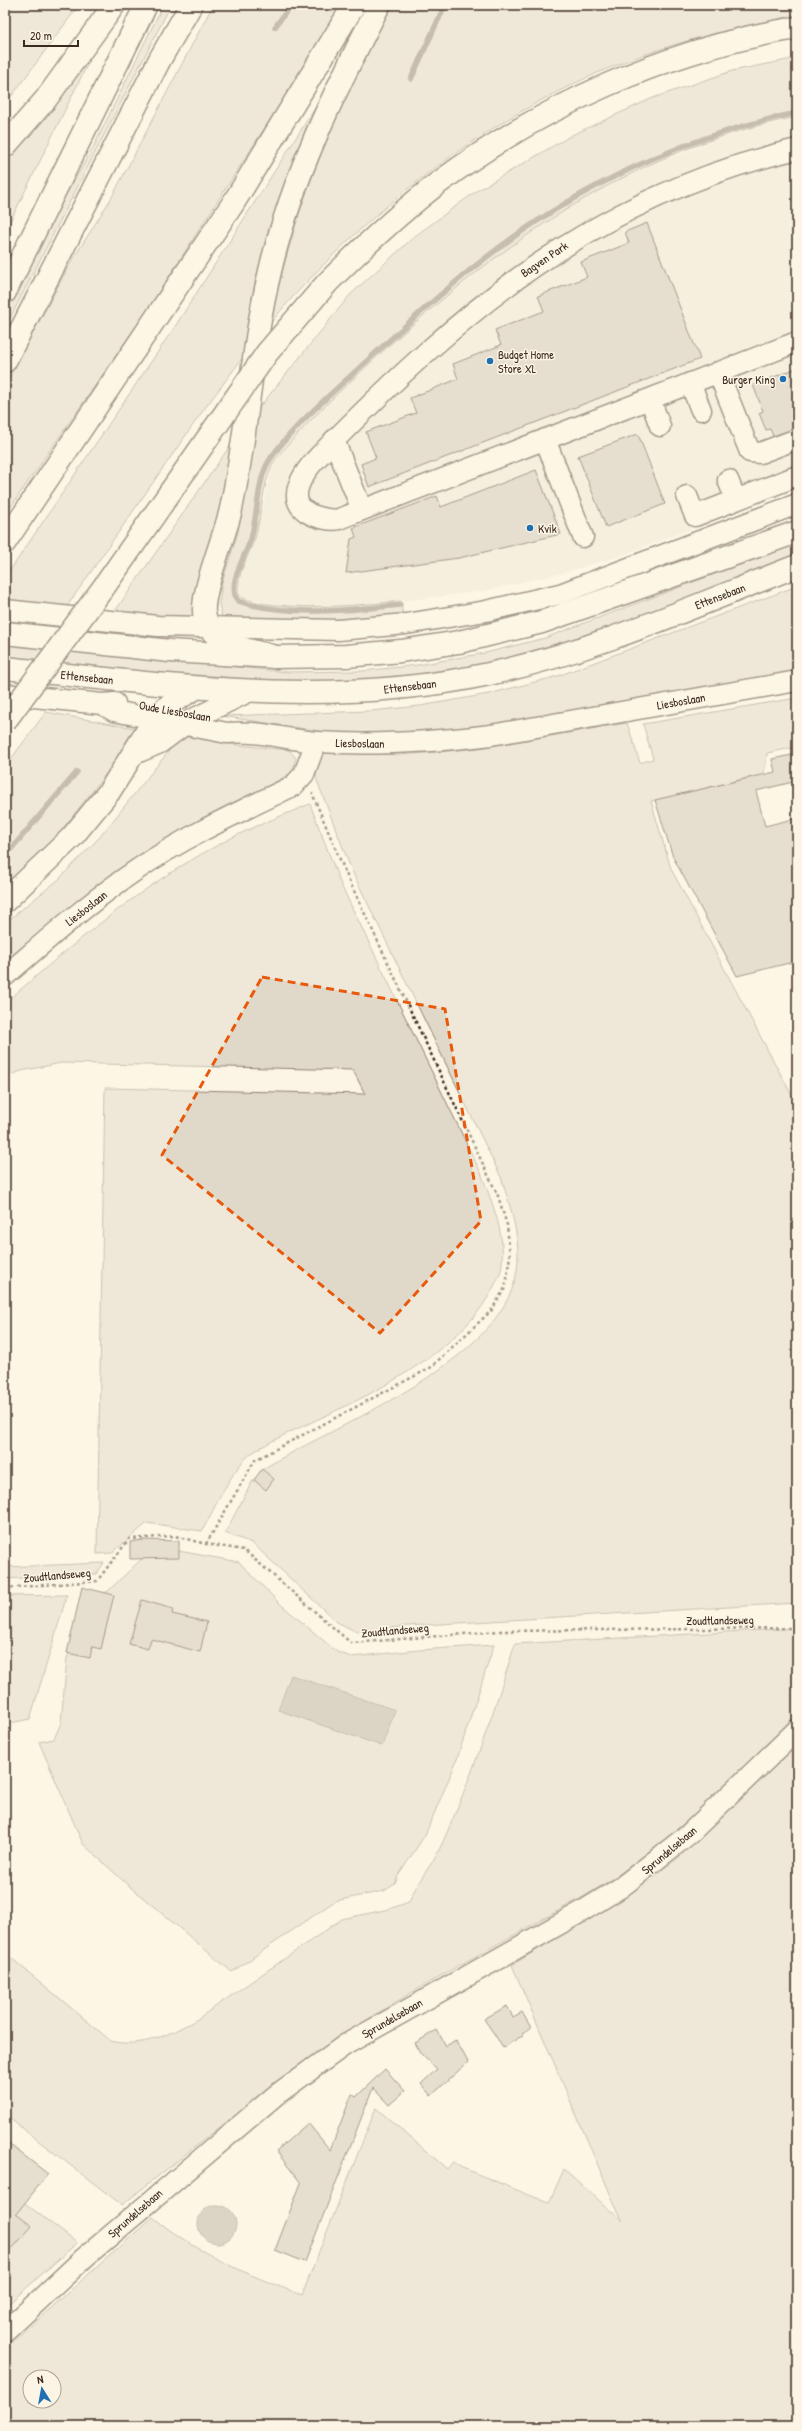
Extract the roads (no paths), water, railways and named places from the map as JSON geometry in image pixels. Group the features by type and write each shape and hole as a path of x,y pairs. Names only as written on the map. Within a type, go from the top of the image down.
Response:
{"main road":[{"path":"5,146 46,99 114,5"},
{"path":"5,292 146,5"},
{"path":"5,361 160,59 191,5"},
{"path":"5,542 234,202 354,5"},
{"path":"275,657 233,646 220,639 209,627 203,611 204,602 223,542 234,496 264,300 278,237 296,183 323,118 379,5"},
{"path":"5,722 106,584 268,353 327,283 368,242 437,184 532,122 602,86 681,57 768,32 797,28"},
{"path":"5,633 170,651 275,657 346,656 401,651 459,642 516,630 604,602 797,532"},
{"name":"Ettensebaan","path":"5,668 194,689 248,692 354,692 426,685 490,674 591,645 797,566"},
{"path":"5,901 72,837 109,792 160,713 194,689"}],"street":[{"name":"Bagven Park","path":"797,149 742,164 678,188 636,206 564,245 480,305 395,380 334,440 303,474 298,486 298,502 308,512 330,520 362,510 797,342"},
{"path":"718,372 750,452 760,453 797,439"},
{"path":"690,383 701,410"},
{"path":"650,399 660,426"},
{"path":"545,439 583,537"},
{"path":"334,440 362,510"},
{"path":"687,496 695,516 797,476"},
{"path":"728,480 740,499"},
{"path":"5,610 145,625 209,627 352,630 426,621 509,607 578,588 797,504"},
{"name":"Liesboslaan","path":"5,976 77,914 135,870 199,832 293,786 304,774 316,742 380,745 440,742 491,735 797,681"},
{"path":"132,755 160,743 192,720 248,692"},
{"name":"Oude Liesboslaan","path":"5,694 102,704 120,702 192,720 227,732 244,731 316,742"},
{"name":"Sprundelsebaan","path":"5,2332 96,2247 276,2095 345,2045 581,1912 620,1888 689,1834 797,1730"}],"waterway":[{"path":"275,27 291,5"},
{"path":"411,79 445,5"},
{"path":"400,605 361,609 297,611 256,606 238,601 234,587 238,570 251,538 262,478 269,461 278,448 302,421 442,294 498,248 550,213 583,193 652,159 723,132 797,113"},
{"path":"5,856 77,772"}],"place":[{"name":"Budget Home Store XL","path":"490,361"},
{"name":"Burger King","path":"783,379"},
{"name":"Kvik","path":"530,528"}]}
